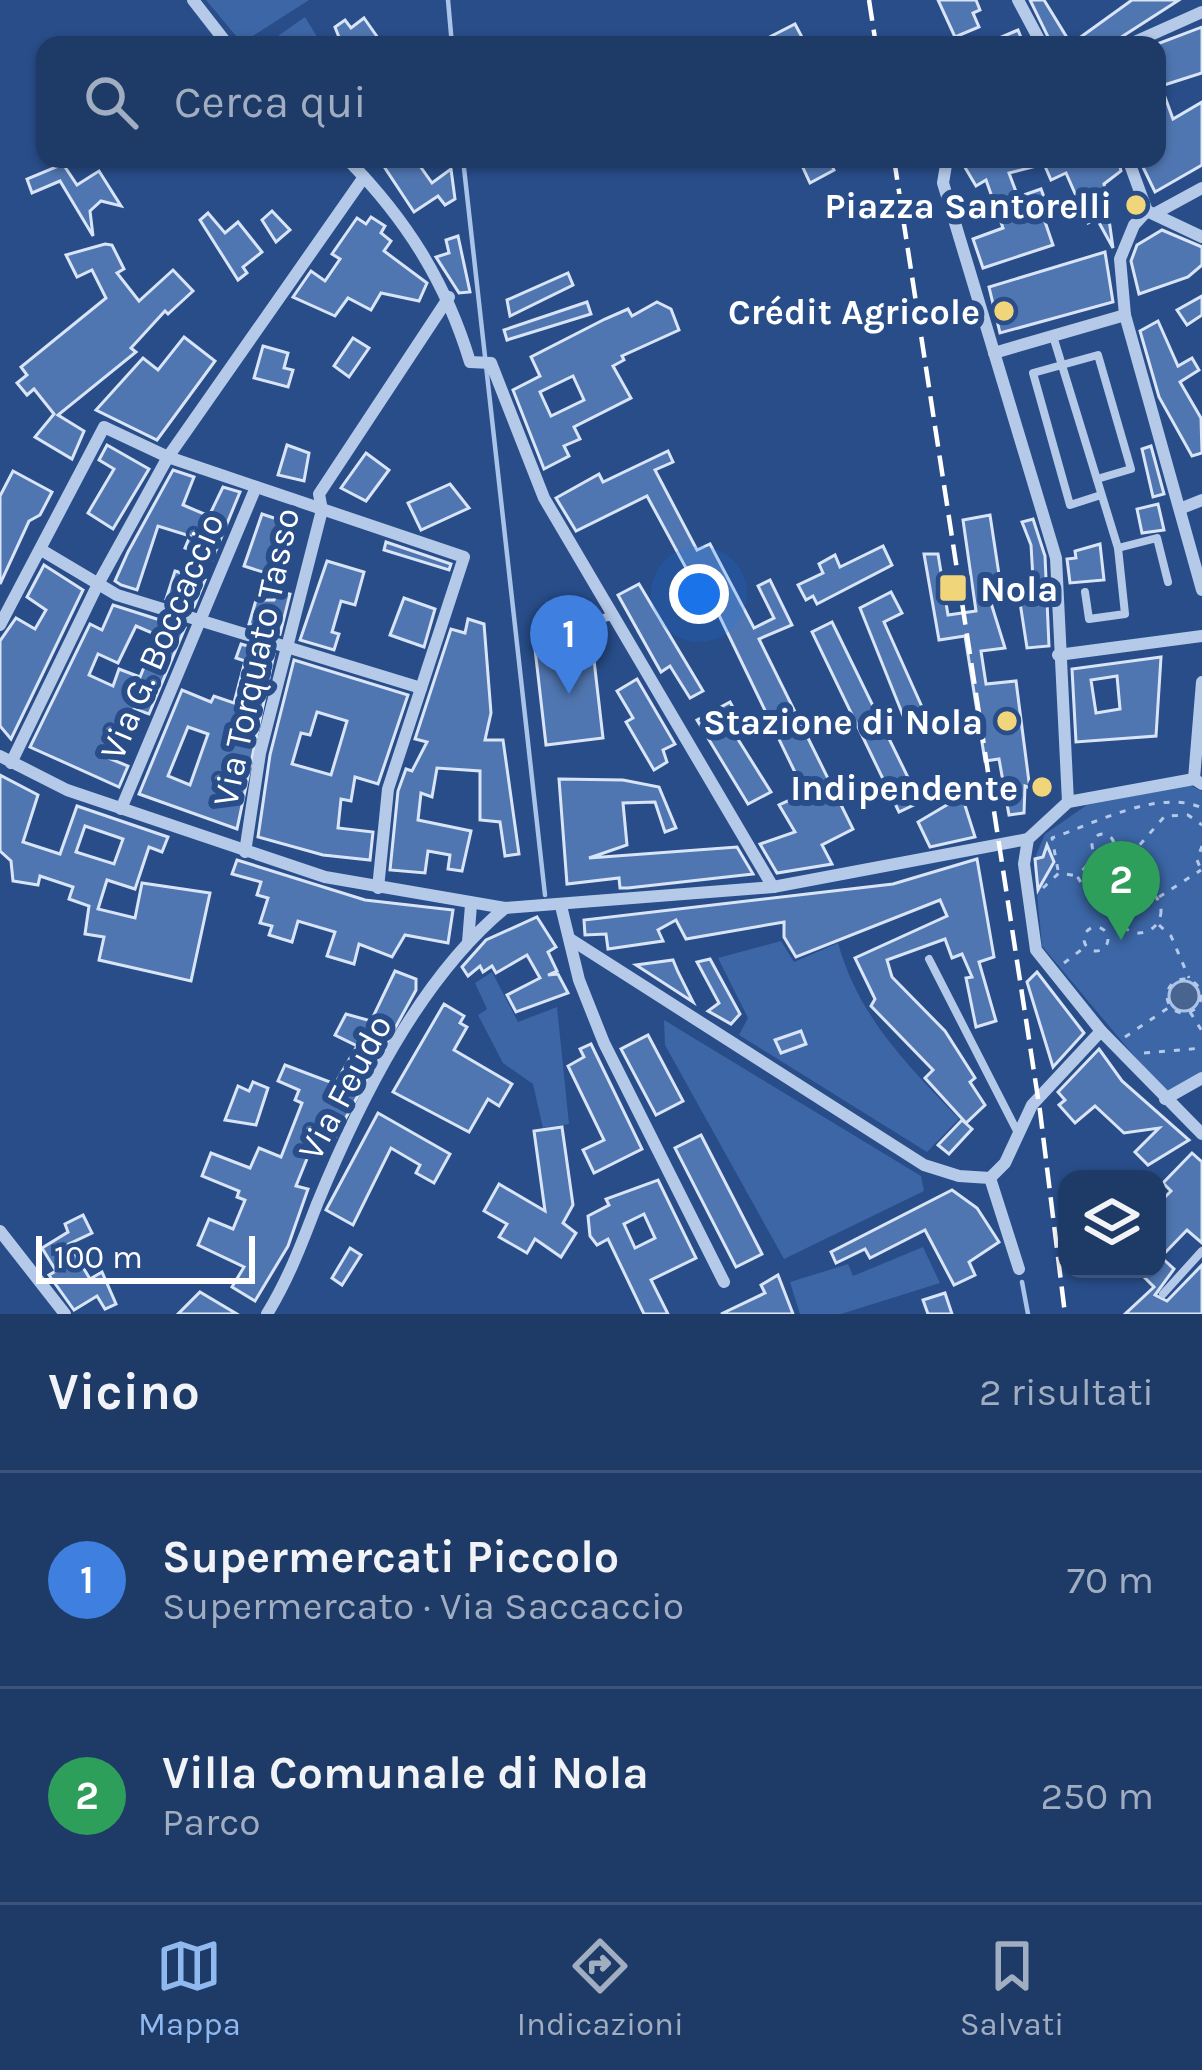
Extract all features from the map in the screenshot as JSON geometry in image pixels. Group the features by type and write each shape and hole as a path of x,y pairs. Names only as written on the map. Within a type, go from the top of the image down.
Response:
{"street":[{"path":"193,0 221,36"},
{"path":"1018,0 1037,36"},
{"path":"1145,36 1197,8"},
{"path":"356,168 414,236 449,297 470,362 491,363 544,497 773,887"},
{"path":"946,168 943,183 1055,558 1068,802"},
{"path":"1132,168 1151,212 1202,237"},
{"path":"364,177 167,457 5,759 121,809 245,852 378,888 505,908 561,906 773,887 1028,838 1068,802 1198,781 1202,682"},
{"path":"1202,188 1134,225 1120,259 1125,316 1202,590"},
{"name":"Via Torquato Tasso","path":"245,852 260,753 322,510 320,494 449,297"},
{"path":"994,353 1125,316"},
{"path":"0,625 43,551 104,427 167,457 464,557 388,789 378,888"},
{"name":"Via G. Boccaccio","path":"121,809 256,487"},
{"path":"1182,508 1202,500"},
{"path":"43,551 117,596 421,688"},
{"path":"1058,655 1202,636"},
{"path":"1028,838 1024,864 1036,950 1165,1099 1202,1134"},
{"path":"468,942 471,904"},
{"path":"561,906 579,980 604,1043 724,1282"},
{"name":"Via Feudo","path":"267,1314 385,1069 468,942 505,908"},
{"path":"570,939 924,1165 990,1178"},
{"path":"990,1178 1005,1163 1017,1131 1058,1074 1107,1028"},
{"path":"1165,1099 1202,1078"},
{"path":"990,1178 1018,1268"},
{"path":"0,1231 65,1314"}],"lane":[{"path":"1053,336 1118,548 1125,614 1089,619 1085,592"},
{"path":"1097,479 1131,469 1098,355 1033,373 1070,505 1101,495"},
{"path":"1118,548 1157,538 1168,582"},
{"path":"583,623 613,615"},
{"path":"929,959 1017,1131"},
{"path":"1163,1294 1202,1251"}],"path":[{"path":"1041,896 1059,873 1052,838 1173,802 1202,808"},
{"path":"1140,889 1136,849 1170,814 1188,815 1202,825"},
{"path":"1096,823 1100,834"},
{"path":"1100,834 1111,837 1115,846"},
{"path":"1097,855 1093,841 1100,834"},
{"path":"1115,846 1136,849"},
{"path":"1097,855 1108,856 1115,846"},
{"path":"1157,898 1201,871 1197,854 1202,846"},
{"path":"1077,876 1097,855"},
{"path":"1059,873 1077,876 1090,897 1118,908"},
{"path":"1157,898 1140,889 1124,895 1118,908 1121,922 1138,932 1157,924"},
{"path":"1157,898 1157,924 1171,936 1190,980 1201,991 1202,1012"},
{"path":"1086,946 1103,950 1107,932 1121,922"},
{"path":"1063,964 1086,946 1088,929 1107,932"},
{"path":"1052,949 1075,979"},
{"path":"1171,1006 1170,987 1190,980"},
{"path":"1190,1012 1199,1004"},
{"path":"1107,1028 1126,1039 1171,1006"},
{"path":"1171,1006 1190,1012 1202,1030"},
{"path":"1139,1053 1202,1048"}],"shaded area":[{"path":"206,0 309,0 253,36 236,36"},
{"path":"305,17 317,36 278,36"},
{"path":"1189,785 1202,791 1202,1076 1166,1094 1042,946 1034,860 1045,834 1087,805"},
{"path":"781,941 794,962 838,943 872,1017 903,1059 959,1119 927,1152 739,1035 748,1018 718,958"},
{"path":"492,972 518,1022 557,1007 569,1124 543,1128 533,1084 503,1063 478,1015 487,1009 475,983"},
{"path":"1184,981 1199,996 1184,1011 1169,996"},
{"path":"664,1020 921,1176 924,1191 784,1259 665,1045"},
{"path":"923,1247 940,1283 841,1314 800,1314 790,1282 848,1264 853,1276"}],"building":[{"path":"938,0 976,0 980,10 973,13 979,27 955,36"},
{"path":"1030,0 1044,0 1066,36 1048,36"},
{"path":"1132,0 1179,0 1123,36 1082,36"},
{"path":"364,18 377,36 338,36 335,27 345,20 351,28"},
{"path":"795,24 801,36 772,36"},
{"path":"1202,27 1202,73 1166,84 1166,41"},
{"path":"1166,100 1173,119 1202,102 1202,165 1155,192 1143,168 1166,168"},
{"path":"66,168 77,185 99,171 121,206 101,201 90,211 93,236 60,181 32,193 27,179"},
{"path":"385,168 421,168 432,183 451,169 455,199 445,205 438,196 414,212"},
{"path":"803,168 833,168 834,170 810,183"},
{"path":"965,168 1028,168 1009,173 1018,197 1041,189 1048,208 1041,210 1053,245 983,268 973,239 1003,228 986,180 976,186"},
{"path":"1046,168 1120,168 1104,184 1113,248 1097,219 1088,223 1066,173 1051,180"},
{"path":"272,211 290,230 276,242 262,220"},
{"path":"208,213 225,233 238,222 262,252 243,267 247,273 238,280 200,220"},
{"path":"371,217 385,226 381,233 391,241 384,251 427,283 419,301 381,293 371,310 348,298 335,316 293,297 311,271 325,281 340,259 332,254 357,218 366,224"},
{"path":"1162,230 1202,247 1202,265 1188,277 1139,294 1131,261 1137,245"},
{"path":"458,236 470,292 459,293 436,257 449,253 446,240"},
{"path":"112,245 124,269 117,273 139,301 173,270 193,291 168,314 165,311 131,348 136,352 58,415 84,431 72,459 35,437 54,414 34,389 27,395 17,383 27,375 21,367 106,298 92,270 77,277 66,255"},
{"path":"1105,252 1113,302 1000,333 989,287"},
{"path":"568,273 573,285 510,316 507,300"},
{"path":"1202,296 1202,315 1187,325 1177,310"},
{"path":"587,302 591,314 507,340 504,330"},
{"path":"657,302 671,309 679,330 622,356 624,360 613,366 631,398 574,427 580,439 564,446 569,456 544,469 513,390 540,376 531,357 628,309 632,316","holes":["573,376 584,400 551,416 540,392"]},
{"path":"1158,321 1178,366 1192,358 1199,370 1180,382 1201,418 1202,453 1192,456 1159,397 1140,331"},
{"path":"184,337 215,361 157,440 96,410 143,358 158,370"},
{"path":"353,338 369,348 349,377 334,366"},
{"path":"263,346 288,353 284,368 293,370 288,387 254,378"},
{"path":"107,445 149,469 113,529 88,513 114,469 99,460"},
{"path":"287,445 309,453 304,481 278,475"},
{"path":"1151,446 1164,494 1153,497 1142,449"},
{"path":"668,451 673,462 655,470 697,550 710,544 754,628 774,618 758,586 770,580 792,625 759,639 853,829 822,845 832,864 777,873 760,844 795,832 779,805 805,793 701,578 693,581 647,496 576,531 556,498 599,474 603,482"},
{"path":"366,453 389,470 366,501 341,488"},
{"path":"173,470 194,477 183,505 209,516 223,487 240,492 212,560 185,548 190,536 158,526 137,590 121,585 115,581 128,552"},
{"path":"13,471 52,492 40,515 29,521 0,584 0,496"},
{"path":"450,484 469,508 421,530 408,503"},
{"path":"1158,504 1164,530 1142,533 1137,509"},
{"path":"262,514 289,523 281,547 290,550 286,562 277,559 269,574 244,566"},
{"path":"990,515 1000,581 999,602 991,603 1005,648 981,651 986,684 1016,681 1029,782 1043,779 1048,787 1042,793 1025,786 1024,813 1009,815 999,759 985,761 965,636 939,640 924,554 938,554 948,615 976,611 963,520"},
{"path":"1033,519 1045,556 1049,646 1027,648 1017,583 1033,579 1031,545 1022,522"},
{"path":"386,542 451,564 449,570 384,550"},
{"path":"1100,544 1104,580 1070,583 1067,559 1076,558 1075,551"},
{"path":"883,546 892,565 817,604 813,596 806,600 798,585 823,573 819,564 835,555 840,567"},
{"path":"327,561 364,572 355,605 341,601 332,632 339,634 334,650 300,640"},
{"path":"44,565 83,590 11,739 0,726 0,641 16,618 35,629 46,610 27,597"},
{"path":"175,571 205,580 194,607 166,599"},
{"path":"639,584 703,691 690,698 670,666 661,672 618,595"},
{"path":"278,591 290,594 280,634 249,624 256,600 274,600"},
{"path":"891,592 902,613 884,622 927,718 908,728 860,608"},
{"path":"404,598 435,609 424,647 390,635"},
{"path":"113,605 185,628 149,714 134,709 131,717 125,714 108,758 128,766 119,787 30,747 90,624 102,630","holes":["136,626 157,635 140,677 119,669 113,686 89,675 98,654 118,663"]},
{"path":"468,619 484,624 491,713 485,740 503,740 519,854 505,856 500,822 480,820 480,771 437,768 432,797 421,793 418,820 471,831 462,871 448,869 450,855 428,851 425,873 390,870 398,791 406,769 412,771 427,742 415,739 451,629 465,633"},
{"path":"832,622 920,802 899,812 812,632"},
{"path":"592,643 603,738 546,745 535,649"},
{"path":"241,644 274,654 237,829 139,794 182,690 211,702 214,696 234,703 245,661 236,658","holes":["188,727 208,734 190,785 168,776"]},
{"path":"1161,657 1156,736 1076,742 1072,669","holes":["1117,676 1120,709 1096,713 1091,680"]},
{"path":"294,660 408,695 378,784 355,777 351,801 341,799 338,828 373,832 370,860 323,855 258,837 270,755","holes":["317,712 347,721 331,775 292,764 301,733 310,735"]},
{"path":"637,679 675,744 663,750 667,762 654,770 626,722 633,718 617,691"},
{"path":"730,702 744,727 734,733 771,792 748,804 697,720"},
{"path":"0,775 38,795 23,842 60,854 77,806 168,837 162,852 149,847 135,889 107,880 98,909 135,918 142,883 210,893 191,981 99,960 104,937 85,934 89,906 69,899 73,887 40,876 38,885 13,881 11,861 0,851","holes":["85,826 123,839 114,864 76,852"]},
{"path":"559,779 623,780 659,787 676,828 665,832 655,802 623,803 627,845 589,858 737,847 753,874 628,888 620,888 619,878 567,884"},
{"path":"962,796 975,837 930,847 918,822"},
{"path":"1047,845 1054,862 1038,890 1035,859 1043,857"},
{"path":"977,859 994,957 979,962 996,1021 976,1027 966,978 972,977 962,954 952,958 945,939 887,960 892,977 945,1031 975,1078 970,1082 985,1105 966,1123 925,1078 933,1070 871,1006 875,999 855,958 947,916 940,900 796,957 784,937 784,922 686,939 676,920 658,930 663,941 608,949 606,934 585,935 584,920 893,884"},
{"path":"237,860 365,900 453,910 448,943 405,935 392,957 359,944 354,964 327,956 335,932 298,921 292,942 269,935 272,926 260,923 268,898 257,895 261,882 232,874"},
{"path":"537,917 556,947 548,952 557,971 548,975 558,974 568,993 516,1012 507,995 540,978 527,955 496,973 492,966 483,972 480,966 468,976 462,967 486,940"},
{"path":"710,959 740,1014 731,1024 708,1011 719,1003 697,962"},
{"path":"673,960 678,972 693,1002 636,965"},
{"path":"395,971 416,979 416,990 333,1141 317,1134 296,1186 308,1189 288,1246 255,1301 232,1287 244,1267 198,1245 209,1219 233,1229 245,1200 237,1197 239,1191 202,1176 211,1153 250,1168 259,1148 281,1157 302,1103 295,1100 299,1090 278,1081 285,1065 335,1084 357,1046 335,1035 346,1014 371,1021"},
{"path":"1037,972 1084,1033 1053,1067 1027,982"},
{"path":"444,1004 464,1016 460,1023 467,1027 454,1050 512,1084 499,1106 488,1099 469,1132 393,1092"},
{"path":"801,1031 806,1044 781,1053 775,1040"},
{"path":"648,1035 683,1101 656,1115 621,1049"},
{"path":"591,1044 642,1149 594,1173 583,1150 604,1140 568,1066 584,1057 580,1049"},
{"path":"1099,1049 1122,1081 1189,1140 1148,1165 1135,1152 1159,1128 1124,1133 1095,1106 1075,1123 1059,1105 1065,1100 1058,1092"},
{"path":"253,1082 268,1088 256,1125 225,1120 238,1086 249,1091"},
{"path":"378,1113 450,1154 434,1183 416,1173 420,1165 391,1148 353,1225 326,1210"},
{"path":"962,1120 972,1129 949,1154 938,1145"},
{"path":"562,1127 573,1205 563,1223 576,1233 561,1257 535,1239 527,1253 499,1237 507,1224 484,1211 499,1184 545,1211 534,1131"},
{"path":"701,1135 762,1254 736,1267 675,1148"},
{"path":"1192,1153 1202,1162 1202,1243 1187,1230 1166,1252 1166,1196 1171,1191 1166,1180"},
{"path":"658,1180 696,1258 651,1280 668,1314 644,1314 608,1239 597,1245 590,1236 588,1216 609,1205 606,1199","holes":["644,1214 655,1238 635,1248 624,1224"]},
{"path":"952,1190 977,1208 999,1242 969,1262 975,1275 954,1285 925,1230 870,1258 865,1249 836,1263 831,1252"},
{"path":"83,1215 92,1233 69,1244 90,1279 102,1272 116,1304 105,1309 97,1296 74,1310 49,1275 56,1271 42,1248 68,1232 65,1224"},
{"path":"350,1248 361,1255 342,1285 332,1278"},
{"path":"1166,1262 1174,1269 1155,1295 1167,1301 1202,1265 1202,1314 1125,1314 1154,1287 1145,1278 1166,1278"},
{"path":"778,1275 793,1314 721,1314 765,1293 761,1285"},
{"path":"200,1292 237,1314 178,1314"},
{"path":"945,1293 952,1314 928,1314 923,1300"}],"waterway":[{"path":"448,0 451,36"},
{"path":"464,168 545,895"},
{"path":"1022,1282 1028,1314"}],"railway":[{"path":"869,0 875,36"},
{"path":"895,168 1040,1111 1065,1314"}],"place":[{"name":"Piazza Santorelli","path":"1136,205"},
{"name":"Crédit Agricole","path":"1004,311"},
{"name":"Nola","path":"953,588"},
{"name":"Supermercati Piccolo","path":"569,694"},
{"name":"Stazione di Nola","path":"1007,721"},
{"name":"Indipendente","path":"1042,787"},
{"name":"Villa Comunale di Nola","path":"1121,940"}]}
